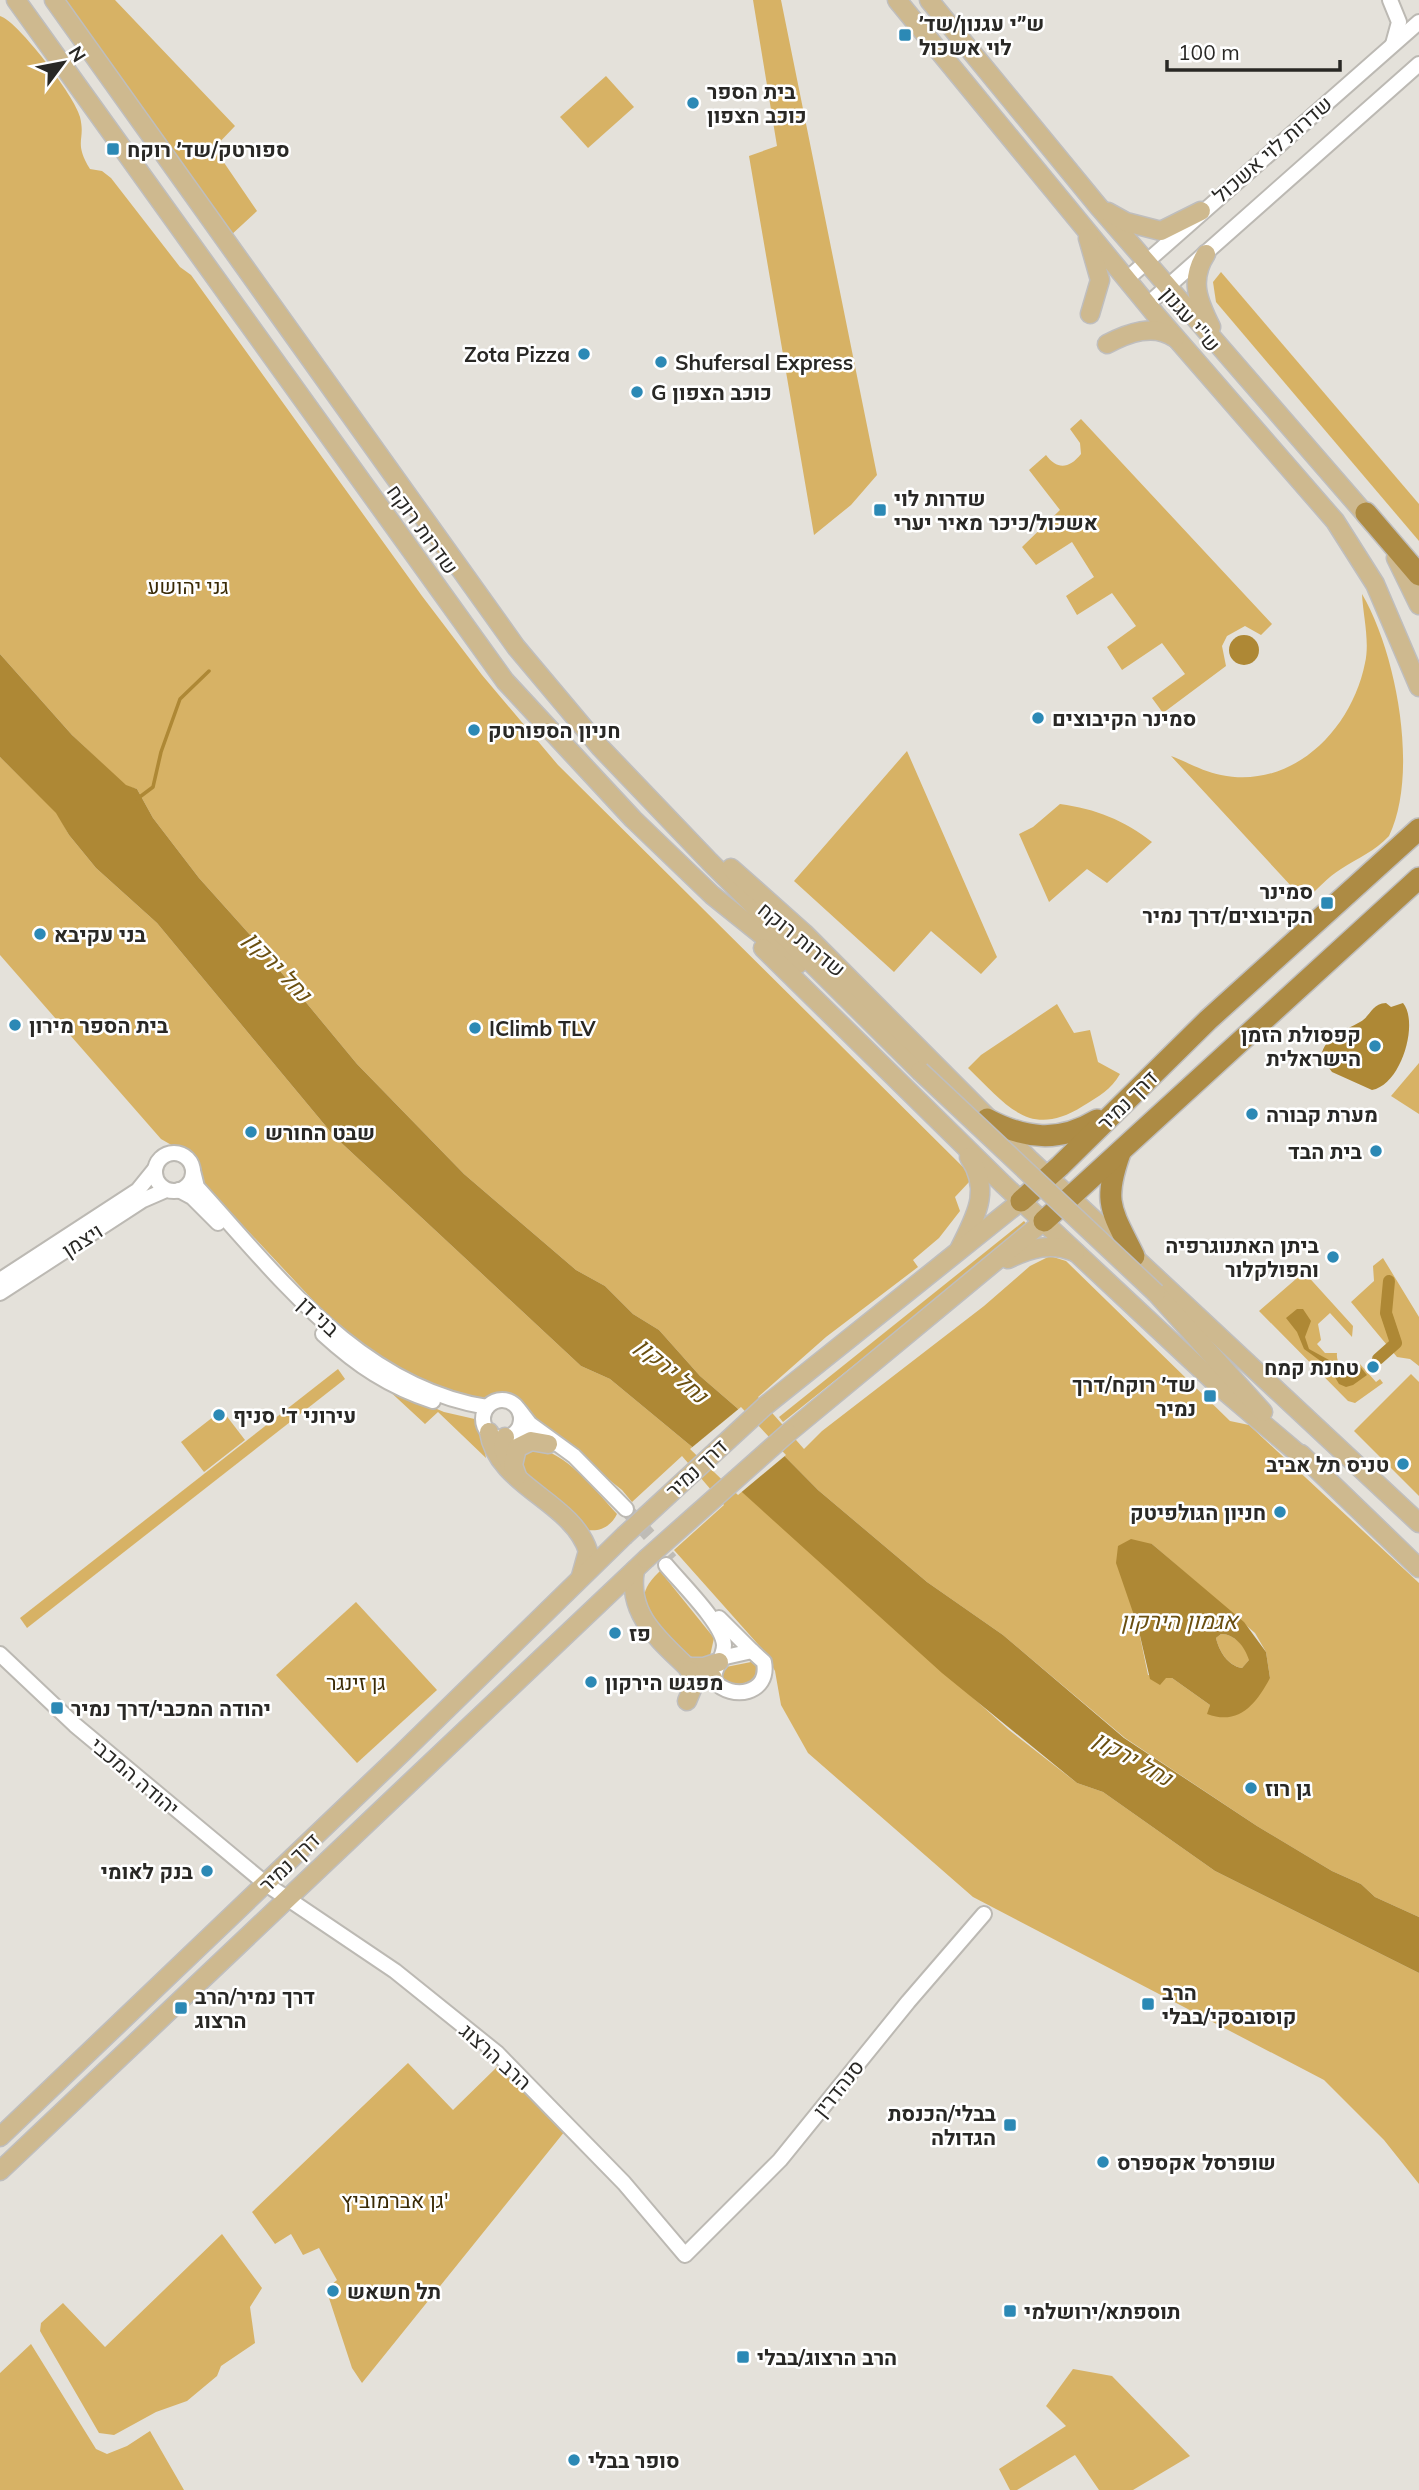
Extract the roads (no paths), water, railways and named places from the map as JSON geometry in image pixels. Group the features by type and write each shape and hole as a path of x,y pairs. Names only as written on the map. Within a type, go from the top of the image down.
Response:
{"highway":[{"path":"1366,513 1419,575"},
{"name":"דרך נמיר","path":"1021,1200 1049,1177 1208,1020 1413,834 1419,818"},
{"name":"דרך נמיר","path":"1044,1221 1419,878"},
{"path":"987,1119 1013,1132 1055,1136 1082,1129 1117,1108"},
{"path":"1121,1150 1108,1192 1113,1211 1134,1256"}],"main road":[{"name":"שדרות רוקח","path":"54,0 516,647 600,747 920,1071 1156,1293 1419,1523"},
{"name":"ש''י עגנון","path":"897,0 1127,279 1354,547 1375,584 1419,687"},
{"name":"ש''י עגנון","path":"929,0 1098,206 1366,513 1393,553 1419,605"},
{"name":"שדרות רוקח","path":"15,3 505,681 633,819 712,895 866,1019"},
{"path":"1098,206 1126,222 1161,231 1201,211"},
{"path":"1083,225 1095,255 1100,280 1090,314"},
{"path":"1206,254 1197,271 1195,291 1224,352"},
{"path":"1107,344 1137,331 1170,335 1181,342"},
{"path":"600,747 804,933 987,1119 1419,1523"},
{"path":"1395,902 1419,885"},
{"path":"712,895 959,1142 1222,1389 1307,1461"},
{"path":"957,1255 978,1210 982,1186 974,1164 959,1142"},
{"name":"דרך נמיר","path":"0,2171 624,1536 765,1406 957,1255 1021,1200"},
{"name":"דרך נמיר","path":"0,2137 788,1433 1044,1221"},
{"path":"978,1277 1001,1262 1038,1247 1056,1246 1080,1254"},
{"name":"שדרות רוקח","path":"1156,1293 1307,1461 1419,1568"},
{"path":"496,1425 494,1454 578,1531 595,1538 624,1536"},
{"path":"517,1476 513,1465 517,1448 531,1441 548,1444"},
{"path":"578,1531 588,1551 580,1579"},
{"path":"641,1565 633,1599 640,1617 687,1667 695,1682 687,1701"},
{"path":"687,1667 718,1666"}],"street":[{"path":"1390,0 1399,22 1393,44"},
{"name":"שדרות לוי אשכול","path":"1127,279 1201,211 1419,22"},
{"name":"שדרות לוי אשכול","path":"1148,304 1419,64"},
{"path":"172,1153 188,1160 193,1171 189,1183 173,1190 157,1181 155,1169 161,1158 172,1153"},
{"name":"ויצמן","path":"0,1280 138,1190 155,1169"},
{"name":"בני דן","path":"193,1171 197,1187 326,1327 391,1372 496,1425"},
{"name":"בני דן","path":"173,1190 192,1198 319,1330 358,1365 394,1387 496,1425 529,1432 585,1475 623,1512 574,1456 530,1424 520,1411"},
{"name":"ויצמן","path":"0,1293 144,1200 173,1190"},
{"path":"502,1399 513,1402 520,1411 521,1422 496,1425 502,1399"},
{"path":"668,1562 730,1630 752,1651 762,1657 764,1677 755,1688 734,1694 722,1690 718,1666 722,1636 668,1562"},
{"path":"718,1666 752,1651"},
{"name":"יהודה המכבי","path":"0,1654 75,1725 276,1892"},
{"name":"הרב הרצוג","path":"276,1892 395,1971 497,2053 624,2183 685,2255"},
{"name":"סנהדרין","path":"685,2255 780,2160 908,2002 985,1914"}],"water":[{"path":"1244,635 1255,639 1259,650 1255,661 1244,665 1233,661 1229,650 1233,639"},
{"name":"נחל ירקון","path":"0,654 72,735 126,785 137,789 153,818 199,878 357,1064 464,1174 576,1270 605,1286 633,1314 659,1330 700,1376 737,1408 818,1490 927,1582 1003,1635 1124,1738 1257,1826 1332,1871 1361,1884 1375,1897 1419,1917 1419,1973 1215,1871 1103,1792 1077,1783 942,1673 691,1446 610,1379 581,1366 334,1136 157,923 96,868 69,835 56,813 0,757"},
{"path":"1386,1003 1391,1007 1403,1003 1409,1024 1408,1037 1405,1051 1392,1077 1372,1090 1332,1072 1321,1057 1331,1039 1364,1020 1377,1006"},
{"path":"1297,1309 1303,1309 1311,1321 1305,1337 1309,1349 1329,1360 1345,1375 1358,1364 1367,1375 1353,1385 1346,1387 1339,1384 1329,1367 1304,1349 1297,1332 1286,1318"},
{"name":"אגמון הירקון","path":"1131,1539 1152,1544 1244,1622 1266,1652 1270,1678 1259,1696 1245,1710 1228,1717 1207,1714 1210,1705 1172,1678 1166,1678 1160,1685 1150,1679 1138,1627 1116,1563 1118,1546","holes":["1221,1634 1239,1642 1247,1655 1249,1660 1242,1668 1228,1661 1219,1648 1216,1638"]}],"waterway":[{"path":"137,799 153,787 161,752 180,699 209,671"},
{"path":"1378,1359 1396,1343 1386,1313 1389,1281"}],"tunnel":[{"path":"626,1509 671,1560"}],"place":[{"name":"ש״י עגנון/שד׳ לוי אשכול","path":"905,35"},
{"name":"בית הספר כוכב הצפון","path":"693,103"},
{"name":"ספורטק/שד׳ רוקח","path":"113,149"},
{"name":"Zota Pizza","path":"584,354"},
{"name":"Shufersal Express","path":"661,362"},
{"name":"G כוכב הצפון","path":"637,392"},
{"name":"שדרות לוי אשכול/כיכר מאיר יערי","path":"880,510"},
{"name":"סמינר הקיבוצים","path":"1038,718"},
{"name":"חניון הספורטק","path":"474,730"},
{"name":"סמינר הקיבוצים/דרך נמיר","path":"1327,903"},
{"name":"בני עקיבא","path":"40,934"},
{"name":"בית הספר מירון","path":"15,1025"},
{"name":"IClimb TLV","path":"475,1028"},
{"name":"קפסולת הזמן הישראלית","path":"1375,1046"},
{"name":"מערת קבורה","path":"1252,1114"},
{"name":"שבט החורש","path":"251,1132"},
{"name":"בית הבד","path":"1376,1151"},
{"name":"ביתן האתנוגרפיה והפולקלור","path":"1333,1257"},
{"name":"טחנת קמח","path":"1373,1367"},
{"name":"שד׳ רוקח/דרך נמיר","path":"1210,1396"},
{"name":"עירוני ד' סניף","path":"219,1415"},
{"name":"טניס תל אביב","path":"1403,1464"},
{"name":"חניון הגולפיטק","path":"1280,1512"},
{"name":"פז","path":"615,1633"},
{"name":"מפגש הירקון","path":"591,1682"},
{"name":"יהודה המכבי/דרך נמיר","path":"57,1708"},
{"name":"גן רוז","path":"1251,1788"},
{"name":"בנק לאומי","path":"207,1871"},
{"name":"הרב קוסובסקי/בבלי","path":"1148,2004"},
{"name":"דרך נמיר/הרב הרצוג","path":"181,2008"},
{"name":"בבלי/הכנסת הגדולה","path":"1010,2125"},
{"name":"שופרסל אקספרס","path":"1103,2162"},
{"name":"תל חשאש","path":"333,2291"},
{"name":"תוספתא/ירושלמי","path":"1010,2311"},
{"name":"הרב הרצוג/בבלי","path":"743,2357"},
{"name":"סופר בבלי","path":"574,2460"}],"park label":[{"name":"גני יהושע","path":"188,586"},
{"name":"גן זינגר","path":"356,1682"},
{"name":"גן אברמוביץ'","path":"395,2200"}]}
